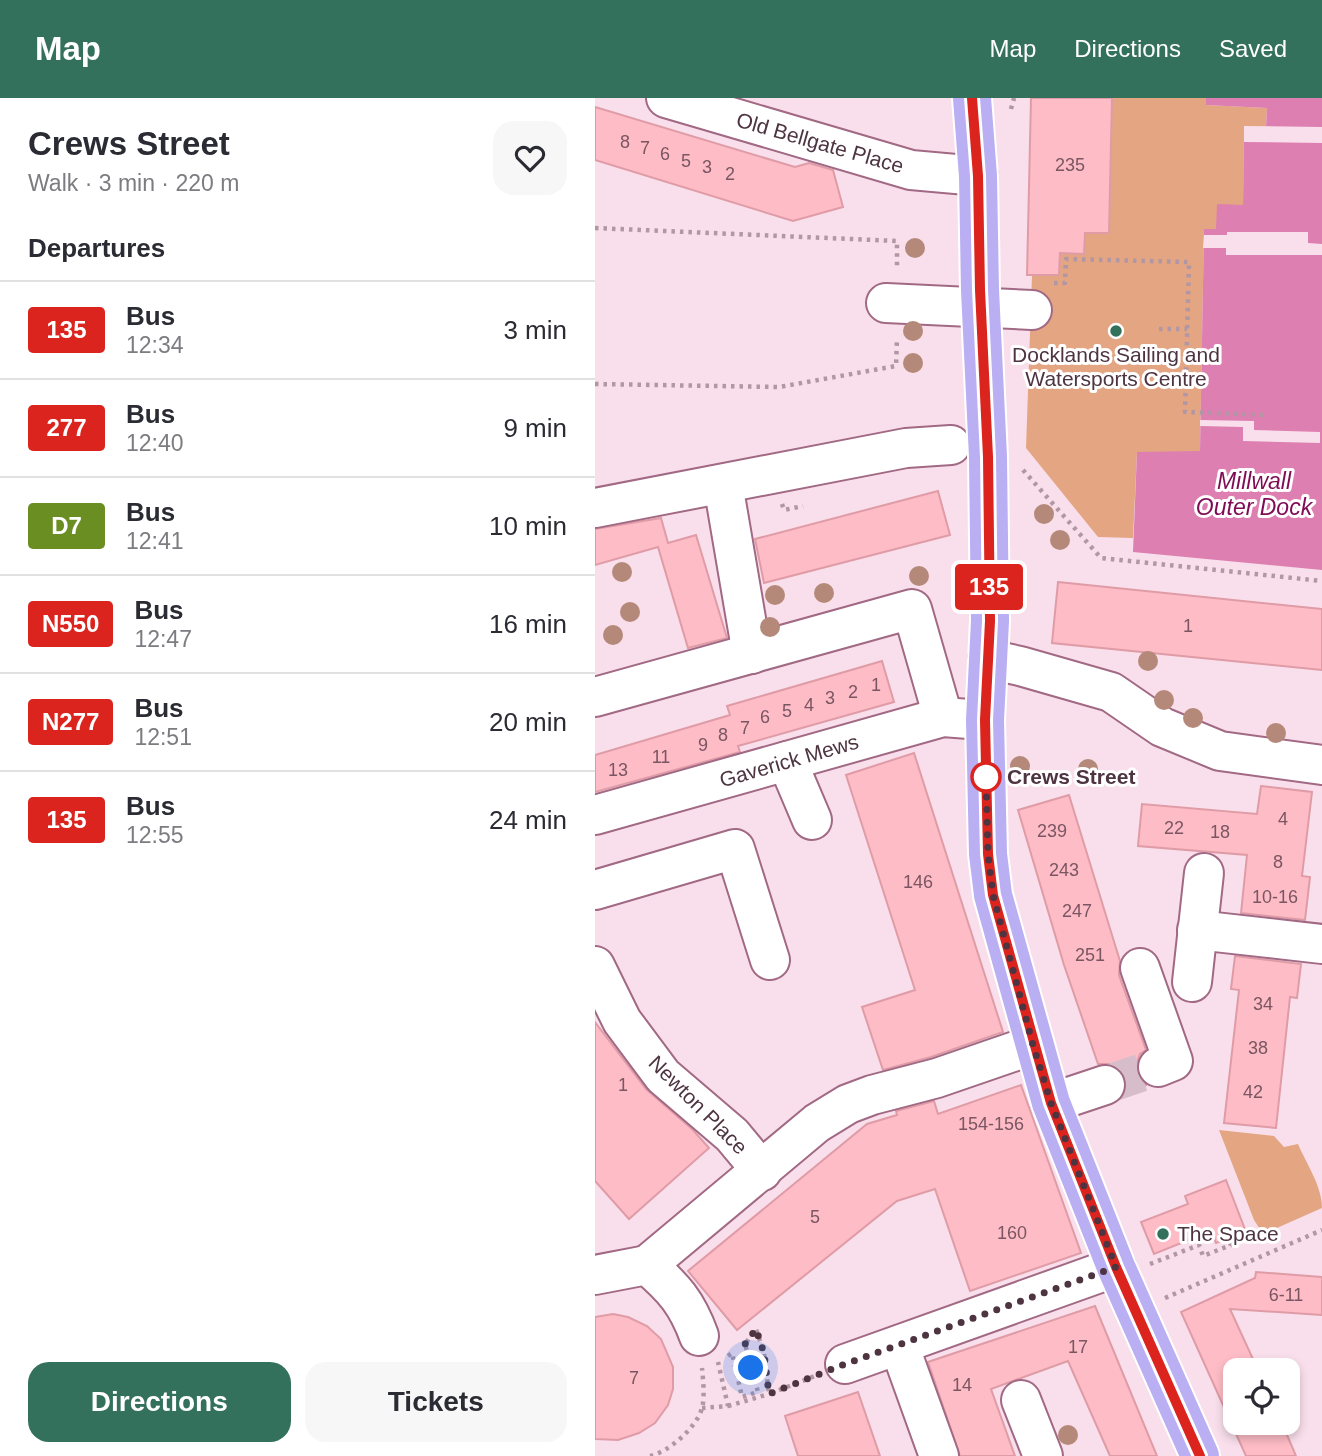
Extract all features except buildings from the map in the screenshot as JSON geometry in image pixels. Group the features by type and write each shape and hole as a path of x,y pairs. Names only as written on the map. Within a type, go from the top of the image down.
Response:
{"main road":[{"path":"972,98 978,176 988,457 988,659 985,720 989,867 993,895 1051,1103 1118,1271 1200,1456"}],"street":[{"name":"Old Bellgate Place","path":"666,98 911,170 978,176"},
{"path":"893,303 981,307 1040,297"},
{"path":"595,508 905,448 951,445"},
{"path":"723,484 752,654"},
{"path":"595,697 912,609 943,717"},
{"path":"988,659 1111,692 1162,727 1220,751 1322,765"},
{"name":"Gaverick Mews","path":"595,815 943,717 985,720"},
{"path":"787,761 812,820"},
{"path":"595,890 735,849 770,960"},
{"path":"1192,982 1204,873"},
{"path":"1197,930 1322,944"},
{"name":"Newton Place","path":"595,966 622,1021 663,1076 732,1135 762,1171"},
{"path":"1140,968 1173,1061 1159,1067"},
{"path":"595,1275 647,1265 817,1123 848,1104 937,1078 1033,1045"},
{"path":"1051,1103 1105,1085"},
{"path":"647,1265 668,1283 689,1311 699,1336"},
{"path":"845,1364 1118,1271"},
{"path":"899,1345 934,1455"},
{"path":"1021,1400 1043,1456"}],"path":[{"path":"1011,109 1014,98"},
{"path":"595,228 897,241 893,303 896,366 779,387 595,384"},
{"path":"1040,297 1065,283 1066,256 1189,262 1185,412 1266,415"},
{"path":"1159,329 1187,329"},
{"path":"988,457 1013,460 1101,558 1322,581"},
{"path":"1135,1311 1322,1230"},
{"path":"1118,1271 1199,1245 1203,1256 1231,1245 1228,1239"},
{"path":"728,1406 717,1362 732,1353 742,1397 758,1392 745,1344 756,1329 764,1353 769,1394"},
{"path":"650,1456 657,1455 684,1437 702,1408 703,1373 699,1336"},
{"path":"702,1408 728,1406 769,1394 845,1364"}],"shaded area":[{"name":"Docklands Sailing and Watersports Centre","path":"1031,98 1206,98 1206,105 1267,108 1266,127 1244,127 1243,205 1216,230 1204,229 1200,452 1137,452 1133,538 1098,537 1026,448 1032,275"},
{"path":"1219,1130 1274,1136 1284,1147 1298,1144 1317,1184 1322,1208 1263,1234 1254,1220"}],"water":[{"name":"Millwall Outer Dock","path":"1206,98 1322,98 1322,570 1133,552 1137,452 1200,451 1204,229 1216,229 1217,204 1243,205 1244,126 1266,127 1267,108 1206,105"}],"pier":[{"path":"1244,126 1322,127 1322,143 1244,142"},
{"path":"1227,232 1308,232 1308,243 1322,244 1322,255 1226,255 1226,248 1203,248 1204,235 1227,235"},
{"path":"1200,420 1254,421 1254,430 1320,432 1320,443 1243,441 1243,427 1200,426"}],"tunnel":[{"path":"1105,1085 1158,1067"}],"bus line":[{"name":"135","path":"972,98 978,176 988,457 990,621 985,720 988,854 993,895 1051,1103 1116,1267 1200,1456"}],"place":[{"name":"Docklands Sailing and Watersports Centre","path":"1116,331"},
{"name":"Crews Street","path":"986,777"},
{"name":"The Space","path":"1163,1234"}],"route":[{"path":"751,1368 745,1344 756,1329 764,1353 769,1394 1116,1267 1051,1103 993,895 988,854 986,777"}]}
